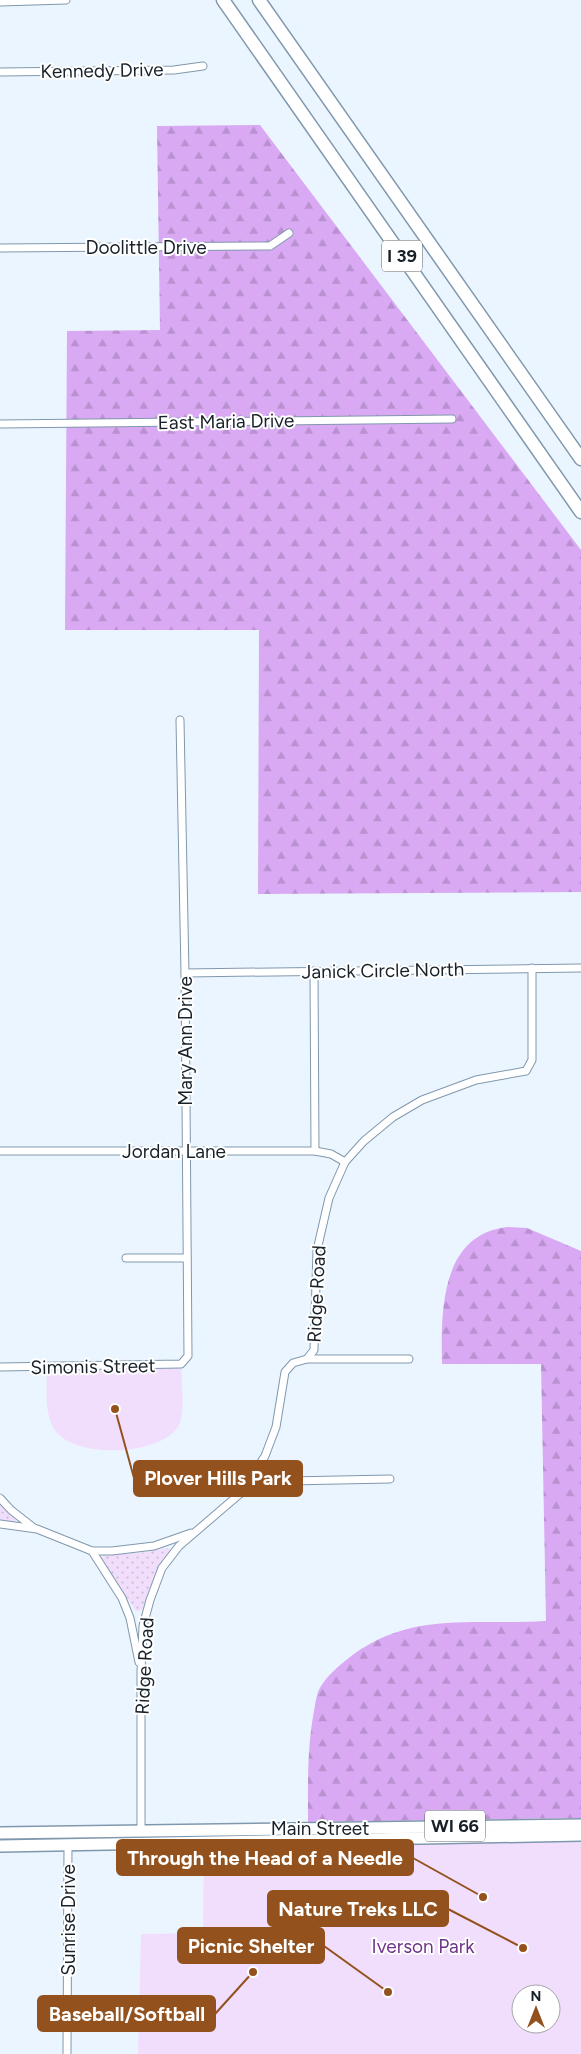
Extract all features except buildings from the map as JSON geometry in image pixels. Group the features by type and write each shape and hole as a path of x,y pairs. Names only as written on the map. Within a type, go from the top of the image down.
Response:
{"highway":[{"name":"I 39","path":"223,0 581,512"},
{"name":"I 39","path":"259,0 581,459"}],"main road":[{"name":"Main Street","path":"0,1833 581,1825"},
{"name":"Main Street","path":"0,1846 581,1835"}],"street":[{"path":"0,2 66,0"},
{"name":"Kennedy Drive","path":"0,72 174,70 203,66"},
{"name":"Doolittle Drive","path":"0,248 270,246 289,233"},
{"name":"East Maria Drive","path":"0,424 452,419"},
{"name":"Mary Ann Drive","path":"180,720 189,1348 185,1361"},
{"name":"Ridge Road","path":"141,1830 141,1672 144,1626 150,1600 162,1568 178,1546 242,1492 265,1456 276,1427 285,1372 293,1363 306,1359 314,1350 317,1250 329,1198 346,1162 364,1141 392,1117 422,1100 476,1080 526,1071 532,1060 532,968"},
{"name":"Janick Circle North","path":"185,973 581,968"},
{"path":"314,972 315,1151"},
{"name":"Jordan Lane","path":"0,1151 315,1151 331,1154 346,1162"},
{"path":"126,1258 187,1258"},
{"path":"306,1359 409,1359"},
{"name":"Simonis Street","path":"0,1367 181,1364 185,1361"},
{"path":"242,1492 268,1483 288,1481 390,1479"},
{"path":"0,1498 11,1510 37,1530"},
{"path":"0,1524 37,1530 92,1551 112,1551 154,1546 196,1531"},
{"path":"92,1551 122,1598 130,1618 141,1672"},
{"name":"Sunrise Drive","path":"67,2054 68,1846"}],"green space":[{"path":"260,125 581,550 581,892 258,894 259,630 65,630 67,331 160,330 157,126"},
{"path":"508,1227 527,1228 581,1251 581,1818 308,1822 309,1753 316,1699 323,1683 341,1664 369,1645 393,1634 417,1627 442,1623 546,1621 541,1364 442,1364 442,1322 445,1300 449,1279 457,1260 469,1244 486,1233"},
{"path":"181,1364 183,1404 181,1419 179,1425 169,1436 155,1443 136,1448 96,1449 77,1445 63,1438 53,1427 47,1405 47,1367"},
{"path":"0,1504 15,1519 16,1521 0,1521"},
{"path":"168,1548 171,1550 153,1579 142,1610 136,1611 103,1562 102,1557 105,1555 140,1553"},
{"name":"Iverson Park","path":"581,1835 581,2054 138,2054 141,1934 203,1933 204,1843"}],"place":[{"name":"Plover Hills Park","path":"115,1409"},
{"name":"Through the Head of a Needle","path":"483,1897"},
{"name":"Nature Treks LLC","path":"523,1948"},
{"name":"Baseball/Softball","path":"253,1972"},
{"name":"Picnic Shelter","path":"388,1992"}]}
